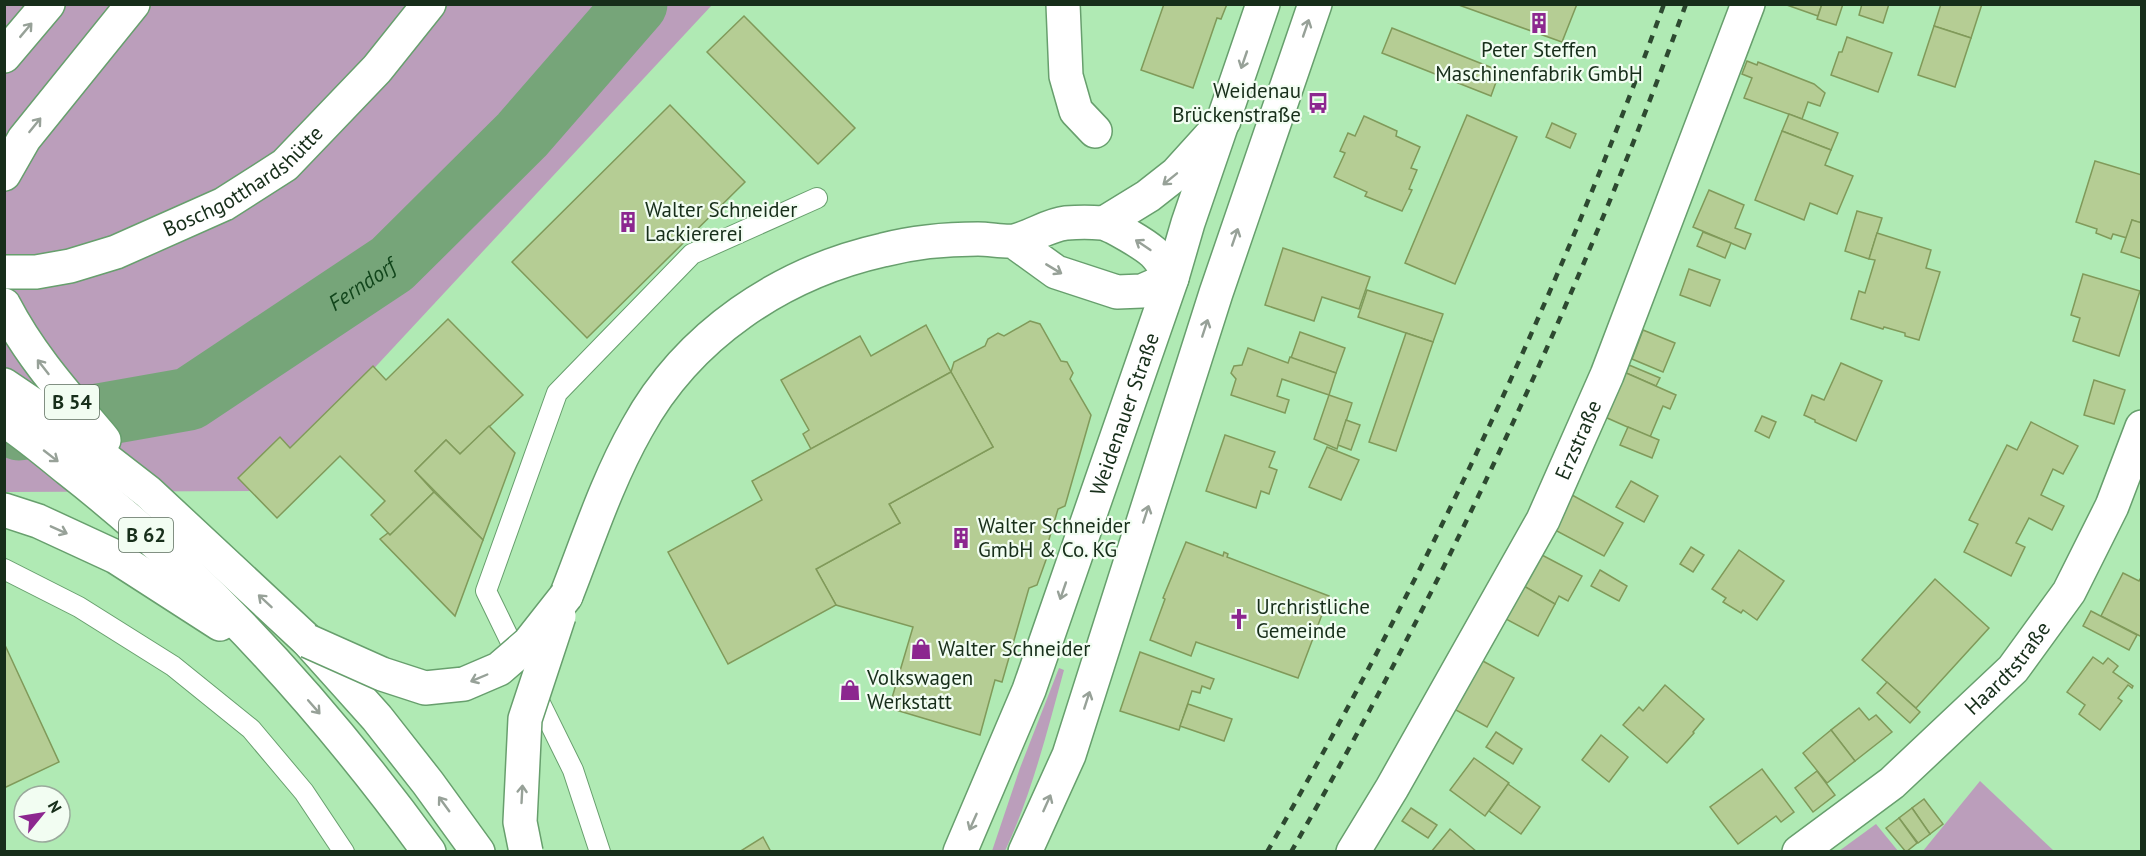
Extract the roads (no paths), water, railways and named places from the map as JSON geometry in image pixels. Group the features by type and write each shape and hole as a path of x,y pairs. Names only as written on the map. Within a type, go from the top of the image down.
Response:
{"main road":[{"path":"4,56 48,4"},
{"path":"4,174 24,138 133,4"},
{"name":"Boschgotthardshütte","path":"4,272 36,272 69,266 116,252 232,199 285,165 377,69 429,4"},
{"path":"1063,4 1066,76 1076,111 1095,131"},
{"name":"Weidenauer Straße","path":"960,852 1029,690 1172,278 1188,223 1263,4"},
{"path":"1025,852 1069,755 1216,293 1315,4"},
{"name":"Erzstraße","path":"1353,852 1392,788 1543,520 1607,375 1748,4"},
{"path":"1104,223 1148,196 1176,174 1224,121"},
{"path":"526,852 520,822 525,719 566,596 616,469 638,426 661,391 685,362 732,318 791,282 852,258 906,245 949,240 1013,241 1065,223 1104,223 1155,253 1172,278 1216,293"},
{"path":"1013,241 1056,272 1117,292 1142,291 1172,278"},
{"name":"B 54","path":"4,305 19,334 41,366 148,492"},
{"name":"B 62","path":"4,385 50,416 148,492 308,641 377,718 478,852"},
{"name":"B 62","path":"4,420 115,507 194,578 276,662 345,743 429,852"},
{"name":"Haardtstraße","path":"1799,852 1892,783 2013,669 2069,592 2112,506 2142,428"},
{"name":"B 62","path":"4,510 38,521 116,557 276,662"},
{"path":"308,641 382,674 424,688 464,684 499,669 529,643 566,596"}],"lane":[{"path":"600,852 573,770 486,591 556,393 692,254 817,198"},
{"path":"4,569 79,607 173,666 251,729 304,792 344,852"}],"waterway":[{"name":"Ferndorf","path":"19,429 189,399 392,264 522,135 636,4"}],"railway":[{"path":"1267,852 1380,647 1484,437 1579,222 1664,4"},
{"path":"1291,852 1403,647 1506,437 1601,222 1686,4"}],"place":[{"name":"Peter Steffen Maschinenfabrik GmbH","path":"1539,23"},
{"name":"Weidenau Brückenstraße","path":"1318,103"},
{"name":"Walter Schneider Lackiererei","path":"628,222"},
{"name":"Walter Schneider GmbH & Co. KG","path":"961,538"},
{"name":"Urchristliche Gemeinde","path":"1239,619"},
{"name":"Walter Schneider","path":"921,649"},
{"name":"Volkswagen Werkstatt","path":"850,690"}]}
